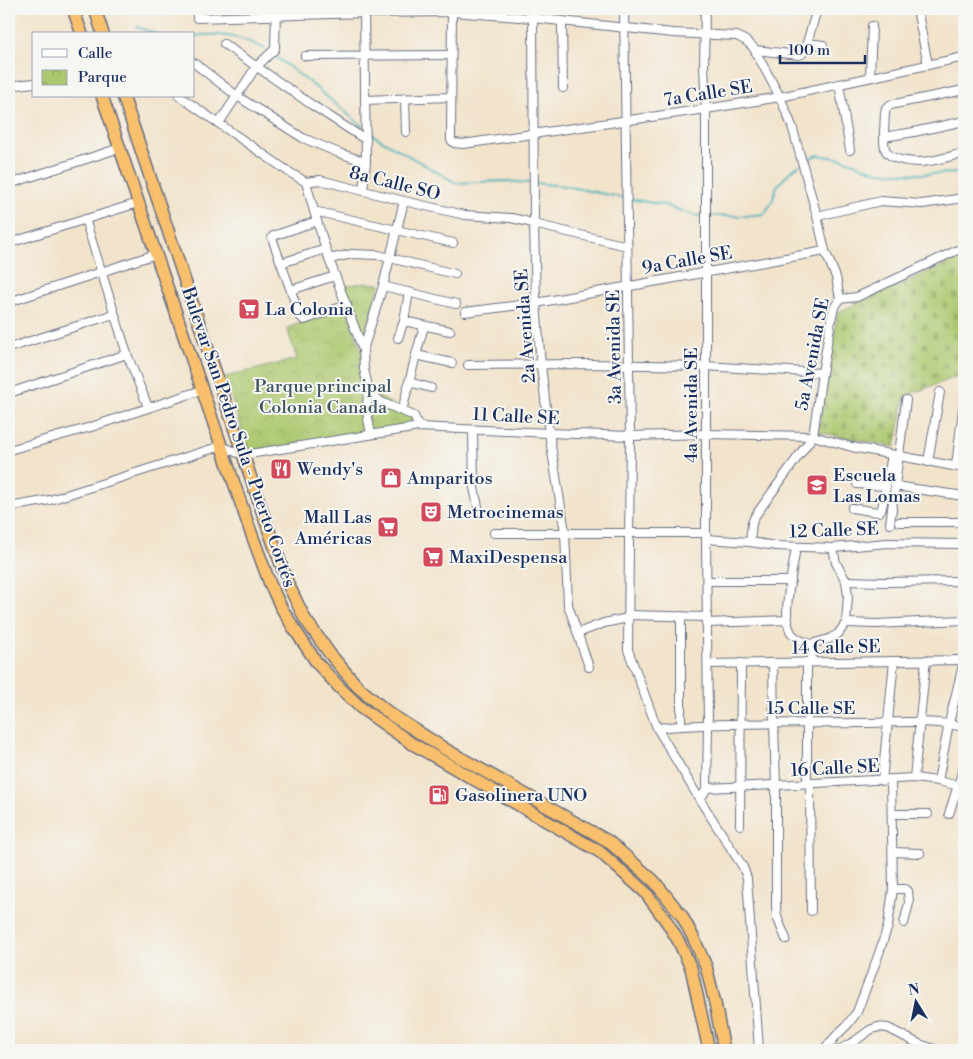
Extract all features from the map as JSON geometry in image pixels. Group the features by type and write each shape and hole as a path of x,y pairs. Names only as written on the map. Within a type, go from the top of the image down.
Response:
{"highway":[{"path":"73,9 81,32"},
{"path":"95,9 102,32"},
{"name":"Bulevar San Pedro Sula - Puerto Cortés","path":"103,98 270,584 293,627 317,663 361,708 411,743 600,852 645,892 679,942 691,968 709,1050"},
{"name":"Bulevar San Pedro Sula - Puerto Cortés","path":"124,98 243,455 288,584 305,619 330,654 358,687 390,714 445,749 608,840 654,881 682,916 706,966 724,1050"}],"street":[{"path":"197,9 197,18 276,12 452,10 673,33 737,36 755,48 798,55 802,54 806,47 817,9"},
{"name":"2a Avenida SE","path":"533,9 534,224 536,303 541,364 548,433 565,532 568,605 589,667"},
{"name":"3a Avenida SE","path":"624,9 630,436 628,650 657,728"},
{"name":"4a Avenida SE","path":"700,800 707,788 708,724 706,620 705,9"},
{"path":"917,9 928,65"},
{"path":"365,100 451,96 452,10"},
{"path":"363,190 366,162 364,11"},
{"path":"218,123 256,67 276,46 276,12"},
{"path":"562,21 563,88"},
{"path":"870,77 872,26"},
{"path":"224,44 366,140"},
{"path":"806,47 823,45"},
{"name":"5a Avenida SE","path":"750,542 752,523 755,516 813,436 832,315 840,299 836,277 825,251 792,126 780,97 755,48"},
{"path":"306,56 451,55"},
{"name":"7a Calle SE","path":"451,96 451,140 454,143 463,144 780,97 964,57"},
{"path":"195,64 237,96 303,138 366,162"},
{"path":"9,86 32,83"},
{"path":"839,84 850,150"},
{"path":"964,90 890,105 886,108 885,113 884,137 886,150 890,155 898,159 921,162 964,153"},
{"path":"182,98 306,182 329,259 363,350 364,368 369,391 367,413 371,434"},
{"path":"405,98 406,132"},
{"path":"884,137 964,121"},
{"path":"9,184 120,148"},
{"name":"8a Calle SO","path":"306,182 320,180 465,215 511,218 628,246"},
{"path":"817,216 881,201 922,204 964,198"},
{"path":"363,350 383,286 404,201"},
{"path":"9,243 138,203"},
{"path":"314,211 453,243"},
{"path":"85,219 127,354 148,407"},
{"path":"317,221 273,236 272,238 300,316 304,320 347,305"},
{"path":"840,299 857,297 964,247"},
{"path":"281,263 326,249"},
{"name":"9a Calle SE","path":"466,312 536,303 825,251"},
{"path":"9,302 156,254"},
{"path":"329,259 352,254 378,255 455,274"},
{"path":"291,290 335,276"},
{"path":"383,286 456,304"},
{"path":"398,338 404,321 409,292"},
{"path":"9,348 114,314"},
{"path":"404,321 450,331"},
{"path":"402,411 424,326"},
{"path":"9,393 127,354"},
{"path":"416,355 452,363"},
{"path":"468,365 629,364 706,366 822,373"},
{"path":"409,382 431,388"},
{"path":"9,450 91,427 202,390"},
{"path":"369,391 381,402 414,416 419,427"},
{"path":"928,462 940,392"},
{"path":"890,524 890,486 906,400"},
{"path":"960,467 964,401"},
{"name":"11 Calle SE","path":"243,455 419,427 630,436 706,434 813,436 852,447 960,467"},
{"path":"473,430 474,488 479,511"},
{"path":"9,506 50,500 221,446 243,455"},
{"path":"858,484 890,486 964,496"},
{"path":"852,508 879,512 890,486"},
{"path":"899,522 964,522"},
{"name":"12 Calle SE","path":"494,533 565,532 706,536 776,546 833,548 887,543 964,544"},
{"path":"796,547 788,596 789,628 792,635 811,644 829,639 838,634 846,623 848,596 846,581 836,563 833,548"},
{"path":"706,581 791,581"},
{"path":"846,581 964,582"},
{"path":"578,633 604,623 628,617 681,616 706,620 788,620"},
{"path":"681,616 681,726"},
{"path":"846,623 876,624 964,620"},
{"path":"811,644 807,723 811,911"},
{"path":"914,778 926,660"},
{"path":"938,780 964,660"},
{"name":"14 Calle SE","path":"708,664 964,660"},
{"path":"882,781 894,661"},
{"path":"773,663 776,907 777,917 786,939"},
{"path":"740,825 741,664"},
{"name":"15 Calle SE","path":"657,728 708,724 920,722 949,723 964,727"},
{"path":"657,728 743,867 747,878 759,1050"},
{"path":"949,814 961,786 964,766"},
{"name":"16 Calle SE","path":"707,788 914,778 938,780 961,786"},
{"path":"825,1050 857,1012 878,959 888,926 893,888 891,780"},
{"path":"892,814 928,814"},
{"path":"893,852 920,853"},
{"path":"893,888 908,891 904,923"},
{"path":"838,1050 878,1027 888,1028 919,1044 937,1050"}],"green space":[{"path":"964,256 964,374 905,396 895,447 818,432 838,312"},
{"path":"366,283 380,284 363,346 341,286"},
{"name":"Parque principal Colonia Canada","path":"346,307 362,352 368,391 414,416 419,427 249,454 225,377 297,359 287,328"}],"waterway":[{"path":"137,27 151,32"},
{"path":"195,36 223,35 251,42 268,51"},
{"path":"272,54 362,126"},
{"path":"368,130 376,137 456,183 504,181 530,183"},
{"path":"803,162 817,155 843,159 878,172 964,173"},
{"path":"709,216 764,214 772,202 777,186 791,171 800,165"},
{"path":"535,183 565,186 624,198"},
{"path":"629,199 665,205 695,216 704,216"}],"place":[{"name":"La Colonia","path":"249,309"},
{"name":"Wendy's","path":"281,469"},
{"name":"Amparitos","path":"391,478"},
{"name":"Escuela Las Lomas","path":"817,485"},
{"name":"Metrocinemas","path":"431,512"},
{"name":"Mall Las Américas","path":"388,527"},
{"name":"MaxiDespensa","path":"433,557"},
{"name":"Gasolinera UNO","path":"439,795"}]}
